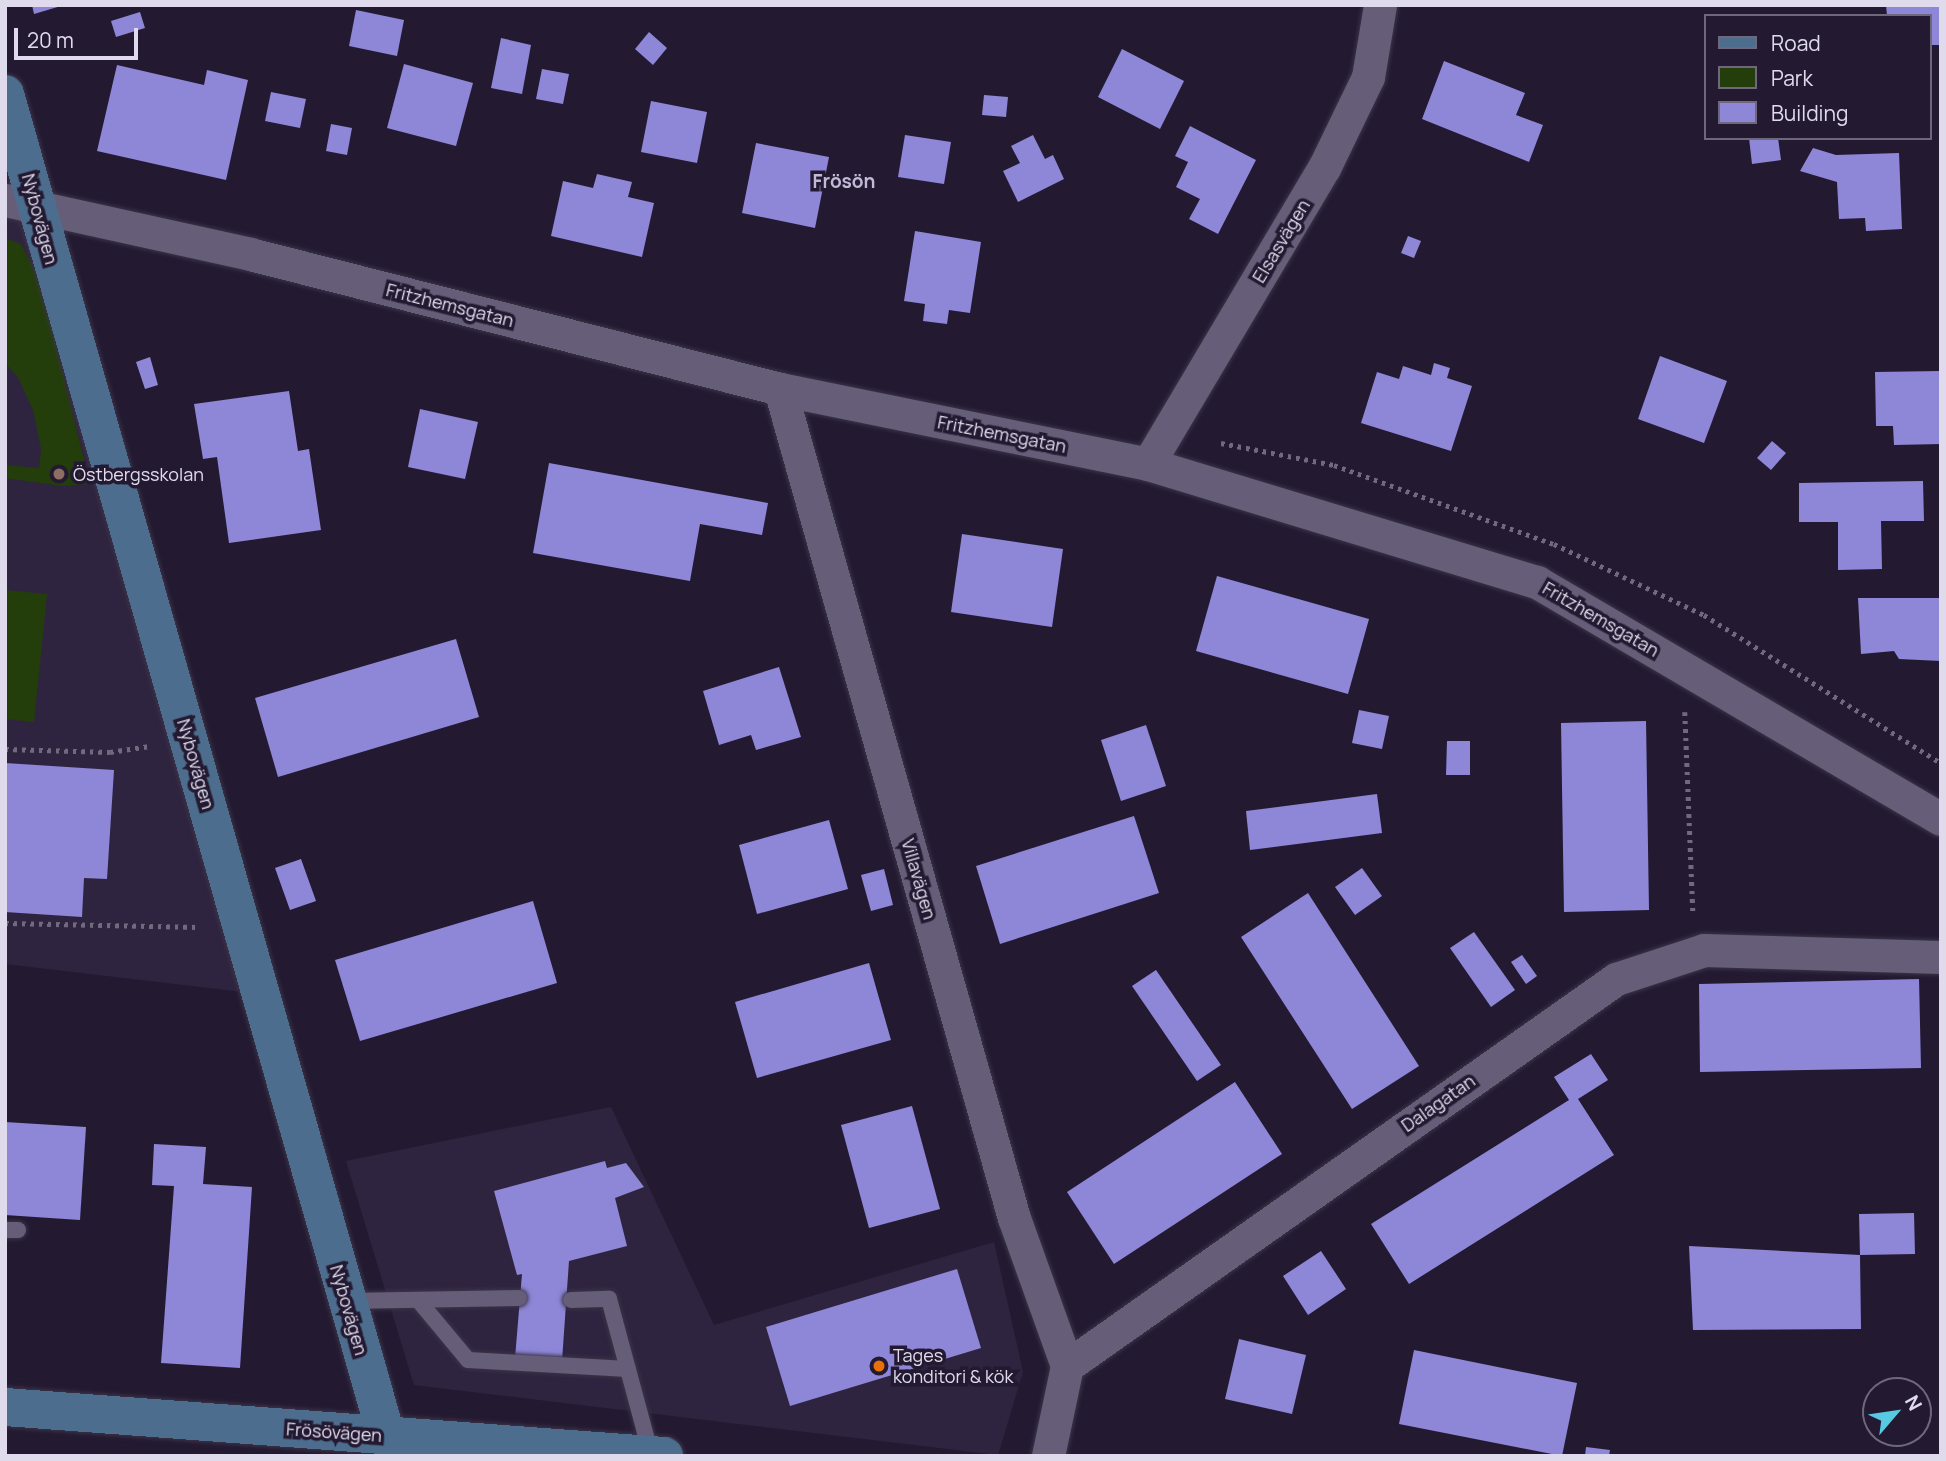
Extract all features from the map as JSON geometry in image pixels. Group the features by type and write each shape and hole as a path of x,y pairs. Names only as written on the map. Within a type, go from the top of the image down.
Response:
{"street":[{"name":"Elsasvägen","path":"1148,464 1324,168 1368,77 1380,5"},
{"name":"Nybovägen","path":"5,94 21,204 189,741 386,1436"},
{"name":"Fritzhemsgatan","path":"21,204 250,254 780,389 1148,464 1537,582 1941,819"},
{"name":"Villavägen","path":"780,389 1014,1218 1066,1366"},
{"name":"Dalagatan","path":"1066,1366 1616,979 1704,950 1941,957"},
{"path":"1048,1456 1066,1366"},
{"name":"Frösövägen","path":"5,1407 657,1455"}],"lane":[{"path":"346,1301 519,1298"},
{"path":"571,1300 609,1299 628,1369 657,1455"},
{"path":"418,1300 468,1360 628,1369"}],"path":[{"path":"1691,672 1684,704 1693,915 1704,950"},
{"path":"5,749 110,752 189,741"},
{"path":"5,922 242,928"}],"shaded area":[{"name":"Östbergsskolan","path":"5,200 36,208 261,994 5,964"},
{"path":"611,1107 714,1325 994,1242 1023,1372 998,1455 414,1385 346,1161"}],"green space":[{"path":"5,238 21,244 40,280 90,484 62,486 5,478 5,465 39,468 41,449 33,410 18,377 5,363"},
{"path":"5,590 47,594 34,722 5,719"}],"building":[{"path":"32,5 61,5 61,6 34,14"},
{"path":"1886,5 1941,5 1941,45 1932,45 1932,14 1887,14"},
{"path":"356,10 404,20 397,56 349,46"},
{"path":"140,12 145,28 116,37 111,21"},
{"path":"649,32 667,48 653,65 635,49"},
{"path":"501,38 531,45 522,94 491,88"},
{"path":"1122,49 1184,81 1160,129 1098,97"},
{"path":"1444,61 1525,93 1516,115 1543,125 1529,162 1422,119"},
{"path":"404,64 473,83 456,146 387,128"},
{"path":"117,65 204,85 207,70 248,80 226,180 97,151"},
{"path":"542,69 569,74 563,104 536,99"},
{"path":"271,92 306,99 300,128 265,121"},
{"path":"984,95 1008,97 1006,117 982,115"},
{"path":"651,101 707,112 697,163 641,152"},
{"path":"331,124 352,128 347,155 326,151"},
{"path":"1190,126 1256,160 1218,234 1189,219 1200,199 1176,187 1188,162 1175,156"},
{"path":"905,135 951,142 944,184 898,177"},
{"path":"1033,135 1045,159 1053,155 1064,179 1018,202 1003,171 1020,163 1011,146"},
{"path":"1749,140 1778,140 1781,160 1752,164"},
{"path":"756,143 829,157 815,228 742,213"},
{"path":"1813,148 1836,155 1899,153 1902,229 1866,231 1865,218 1839,219 1837,182 1800,171"},
{"path":"597,174 632,182 628,197 654,203 642,257 551,236 563,181 593,188"},
{"path":"915,231 981,242 970,313 949,310 947,324 923,321 925,304 904,301"},
{"path":"1408,236 1421,241 1414,258 1401,253"},
{"path":"1660,356 1727,381 1704,443 1638,419"},
{"path":"150,357 158,385 145,389 136,362"},
{"path":"1434,363 1450,368 1447,378 1472,386 1451,451 1361,423 1377,372 1399,379 1403,366 1431,375"},
{"path":"1941,371 1941,444 1894,445 1893,426 1876,426 1875,372"},
{"path":"289,391 298,451 309,449 321,530 229,543 217,457 203,459 194,404"},
{"path":"420,409 478,422 465,479 408,467"},
{"path":"1772,441 1786,453 1771,470 1757,458"},
{"path":"549,463 768,503 762,535 700,524 690,581 533,553"},
{"path":"1923,481 1924,521 1881,521 1882,569 1838,570 1838,522 1799,522 1799,483"},
{"path":"962,534 1063,549 1052,627 951,612"},
{"path":"1217,576 1369,619 1348,694 1196,651"},
{"path":"1858,598 1941,598 1941,661 1899,659 1894,651 1861,654"},
{"path":"456,639 479,717 278,777 255,698"},
{"path":"779,667 801,737 756,750 751,735 719,745 703,691"},
{"path":"1359,710 1389,716 1382,749 1352,743"},
{"path":"1646,721 1649,910 1564,912 1561,723"},
{"path":"1146,725 1166,786 1121,801 1101,740"},
{"path":"1447,741 1470,741 1470,775 1446,775"},
{"path":"5,763 114,770 107,879 84,878 82,917 5,912"},
{"path":"1377,794 1382,833 1250,850 1246,811"},
{"path":"1134,816 1159,893 1000,944 976,866"},
{"path":"829,820 848,889 757,914 739,845"},
{"path":"301,859 316,901 290,910 275,868"},
{"path":"1362,868 1382,896 1355,915 1335,887"},
{"path":"884,869 893,905 871,911 861,875"},
{"path":"1308,893 1419,1066 1352,1109 1241,937"},
{"path":"533,901 557,983 360,1041 335,960"},
{"path":"1474,932 1515,990 1491,1007 1450,948"},
{"path":"1522,955 1537,976 1526,984 1511,962"},
{"path":"869,963 891,1040 757,1078 735,1002"},
{"path":"1156,970 1221,1065 1197,1081 1132,986"},
{"path":"1919,979 1921,1068 1700,1072 1699,984"},
{"path":"1591,1054 1608,1080 1578,1099 1614,1155 1409,1284 1371,1224 1569,1100 1554,1077"},
{"path":"1235,1082 1282,1154 1114,1264 1067,1192"},
{"path":"912,1106 940,1209 869,1228 841,1125"},
{"path":"5,1122 86,1127 80,1220 5,1215"},
{"path":"154,1144 206,1147 203,1184 252,1187 240,1368 161,1363 174,1186 152,1185"},
{"path":"605,1161 607,1168 626,1163 644,1187 615,1198 627,1246 569,1261 562,1361 515,1358 522,1274 517,1275 494,1191"},
{"path":"1914,1213 1915,1254 1860,1255 1859,1214"},
{"path":"1689,1246 1860,1255 1861,1329 1693,1330"},
{"path":"1321,1251 1346,1289 1308,1315 1283,1276"},
{"path":"957,1269 981,1348 790,1406 766,1327"},
{"path":"1239,1339 1306,1355 1292,1414 1225,1399"},
{"path":"1414,1350 1577,1383 1562,1456 1399,1424"},
{"path":"1586,1447 1610,1450 1609,1456 1585,1456"}],"place":[{"name":"Östbergsskolan","path":"59,474"},
{"name":"Tages konditori & kök","path":"879,1366"}],"district":[{"name":"Frösön","path":"844,182"}]}
